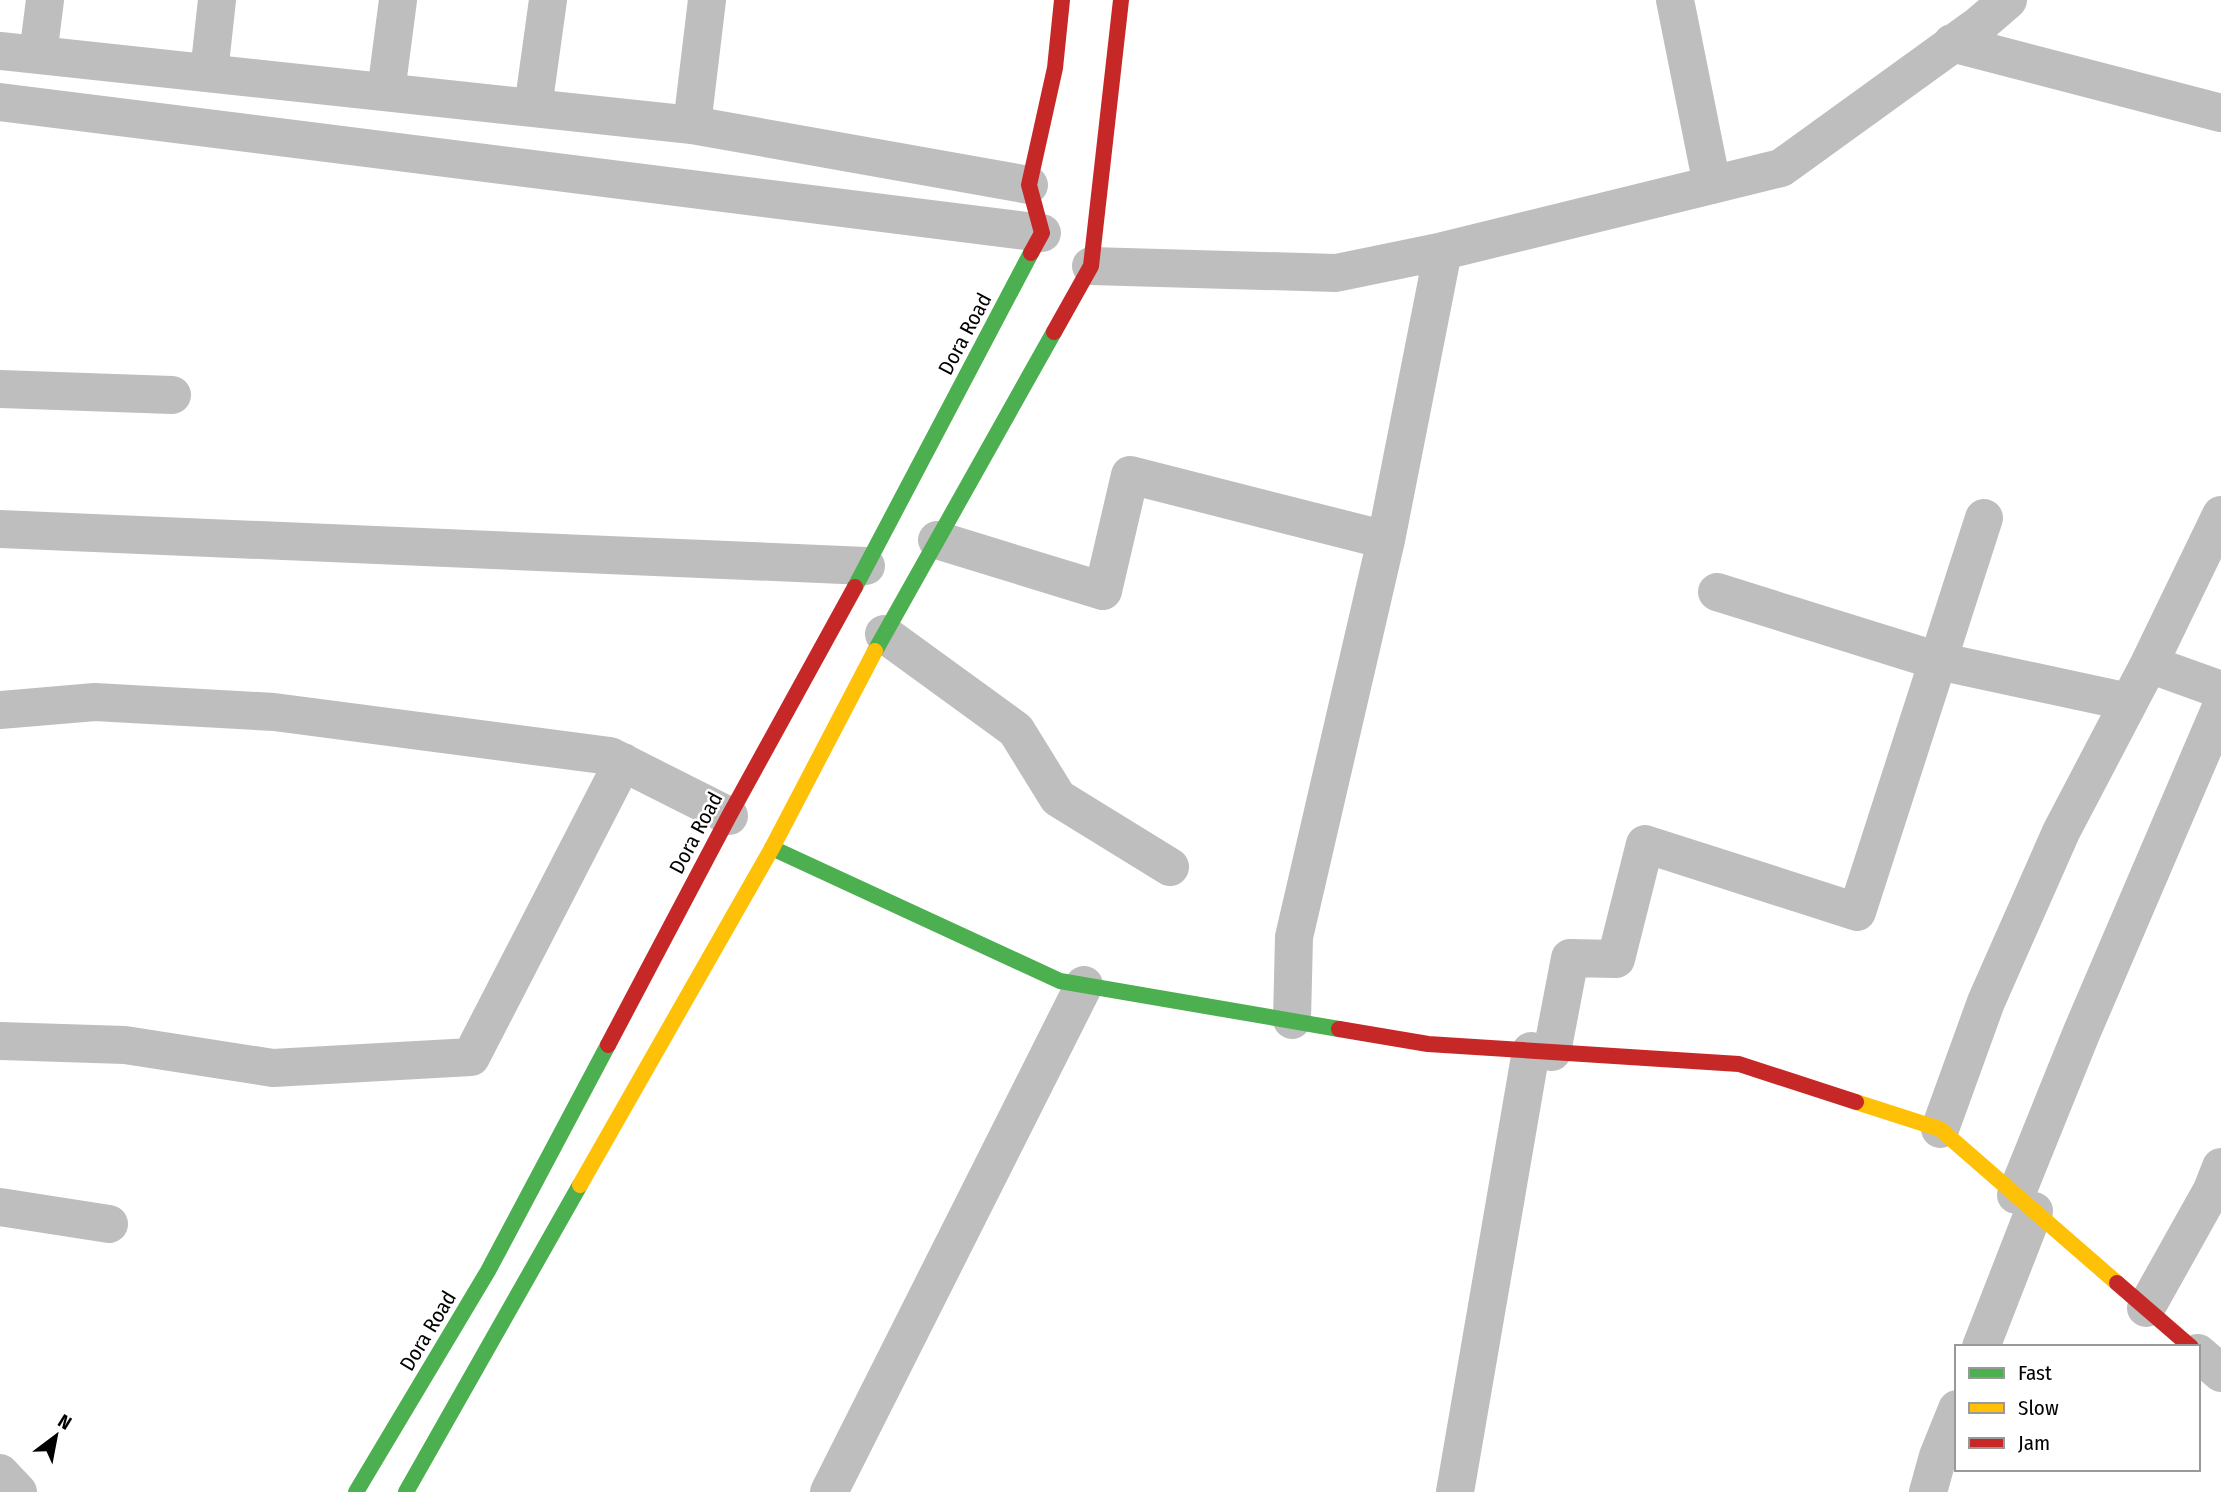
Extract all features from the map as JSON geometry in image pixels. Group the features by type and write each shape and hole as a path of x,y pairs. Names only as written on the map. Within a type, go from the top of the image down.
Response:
{"main road":[{"path":"1062,0 1055,68 1029,185 1064,248"},
{"path":"405,1492 937,540 1064,248 1121,0"},
{"name":"Dora Road","path":"356,1492 488,1271 735,820 866,566 1064,248"},
{"path":"766,844 1060,981 1428,1044 1739,1064 1940,1129 2189,1345"}],"street":[{"path":"37,55 45,0"},
{"path":"209,73 217,0"},
{"path":"386,92 398,0"},
{"path":"533,108 548,0"},
{"path":"692,125 707,0"},
{"path":"1675,0 1712,185"},
{"path":"0,102 1064,248 1336,273 1443,251 1781,168 1979,25 2008,0"},
{"path":"1952,43 2221,113"},
{"path":"0,51 692,125 1029,185"},
{"path":"1293,1020 1294,937 1386,540 1443,251"},
{"path":"0,389 172,395"},
{"path":"937,540 1103,591 1130,475 1386,540"},
{"path":"1940,1129 1986,1002 2061,831 2149,664 2221,515"},
{"path":"1455,1492 1541,1051 1570,958 1616,959 1646,844 1857,912 1984,518"},
{"path":"0,529 866,566"},
{"path":"1717,592 1938,661 2129,702"},
{"path":"884,634 1016,730 1058,798 1170,867"},
{"path":"2149,664 2221,690"},
{"path":"0,710 95,702 274,712 610,756 735,820"},
{"path":"1982,1345 2081,1034 2221,707"},
{"path":"0,1041 125,1045 273,1068 471,1057 623,762"},
{"path":"829,1492 1084,985"},
{"path":"2146,1308 2212,1190 2221,1167"},
{"path":"0,1207 109,1224"},
{"path":"2200,1355 2221,1373"},
{"path":"1928,1492 1938,1456 1955,1414"},
{"path":"0,1473 18,1492"}],"traffic: fast":[{"path":"855,587 1031,253"},
{"path":"875,651 1054,332"},
{"path":"772,848 1060,981 1339,1029"},
{"path":"356,1492 488,1271 608,1045"},
{"path":"406,1492 580,1185"}],"traffic: slow":[{"path":"580,1185 772,848 875,651"},
{"path":"1856,1102 1940,1129 2117,1283"}],"traffic: jam":[{"path":"1031,253 1042,233 1029,185 1055,68 1062,0"},
{"path":"1054,332 1091,266 1121,0"},
{"path":"608,1045 729,816 855,587"},
{"path":"1339,1029 1428,1044 1739,1064 1856,1102"},
{"path":"2117,1283 2189,1345"}]}
